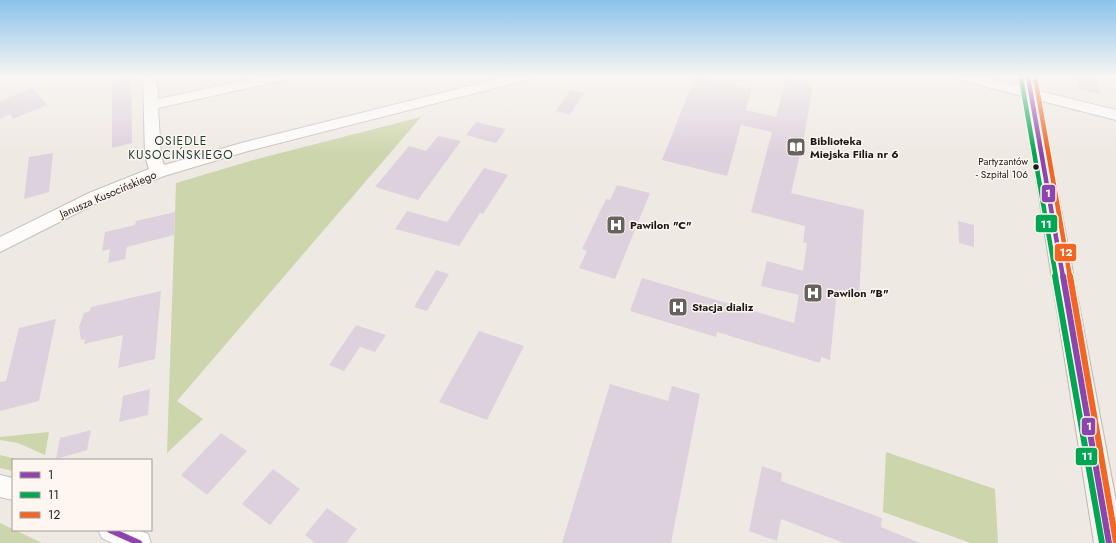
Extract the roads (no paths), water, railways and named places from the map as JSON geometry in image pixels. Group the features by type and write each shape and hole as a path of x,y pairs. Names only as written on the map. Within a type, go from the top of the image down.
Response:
{"main road":[{"path":"1032,102 1109,543"}],"street":[{"path":"158,172 153,156 151,105 163,102"},
{"name":"Janusza Kusocińskiego","path":"0,245 95,197 158,172 245,147 422,102"},
{"path":"1079,102 1116,115"},
{"path":"0,486 12,489"},
{"path":"112,531 139,543"}],"place":[{"name":"Biblioteka Miejska Filia nr 6","path":"796,147"},
{"name":"Partyzantów - Szpital 106","path":"1036,167"},
{"name":"Pawilon \"C\"","path":"616,225"},
{"name":"Pawilon \"B\"","path":"813,293"},
{"name":"Stacja dializ","path":"678,307"}],"district":[{"name":"OSIEDLE KUSOCIŃSKIEGO","path":"181,148"}]}
